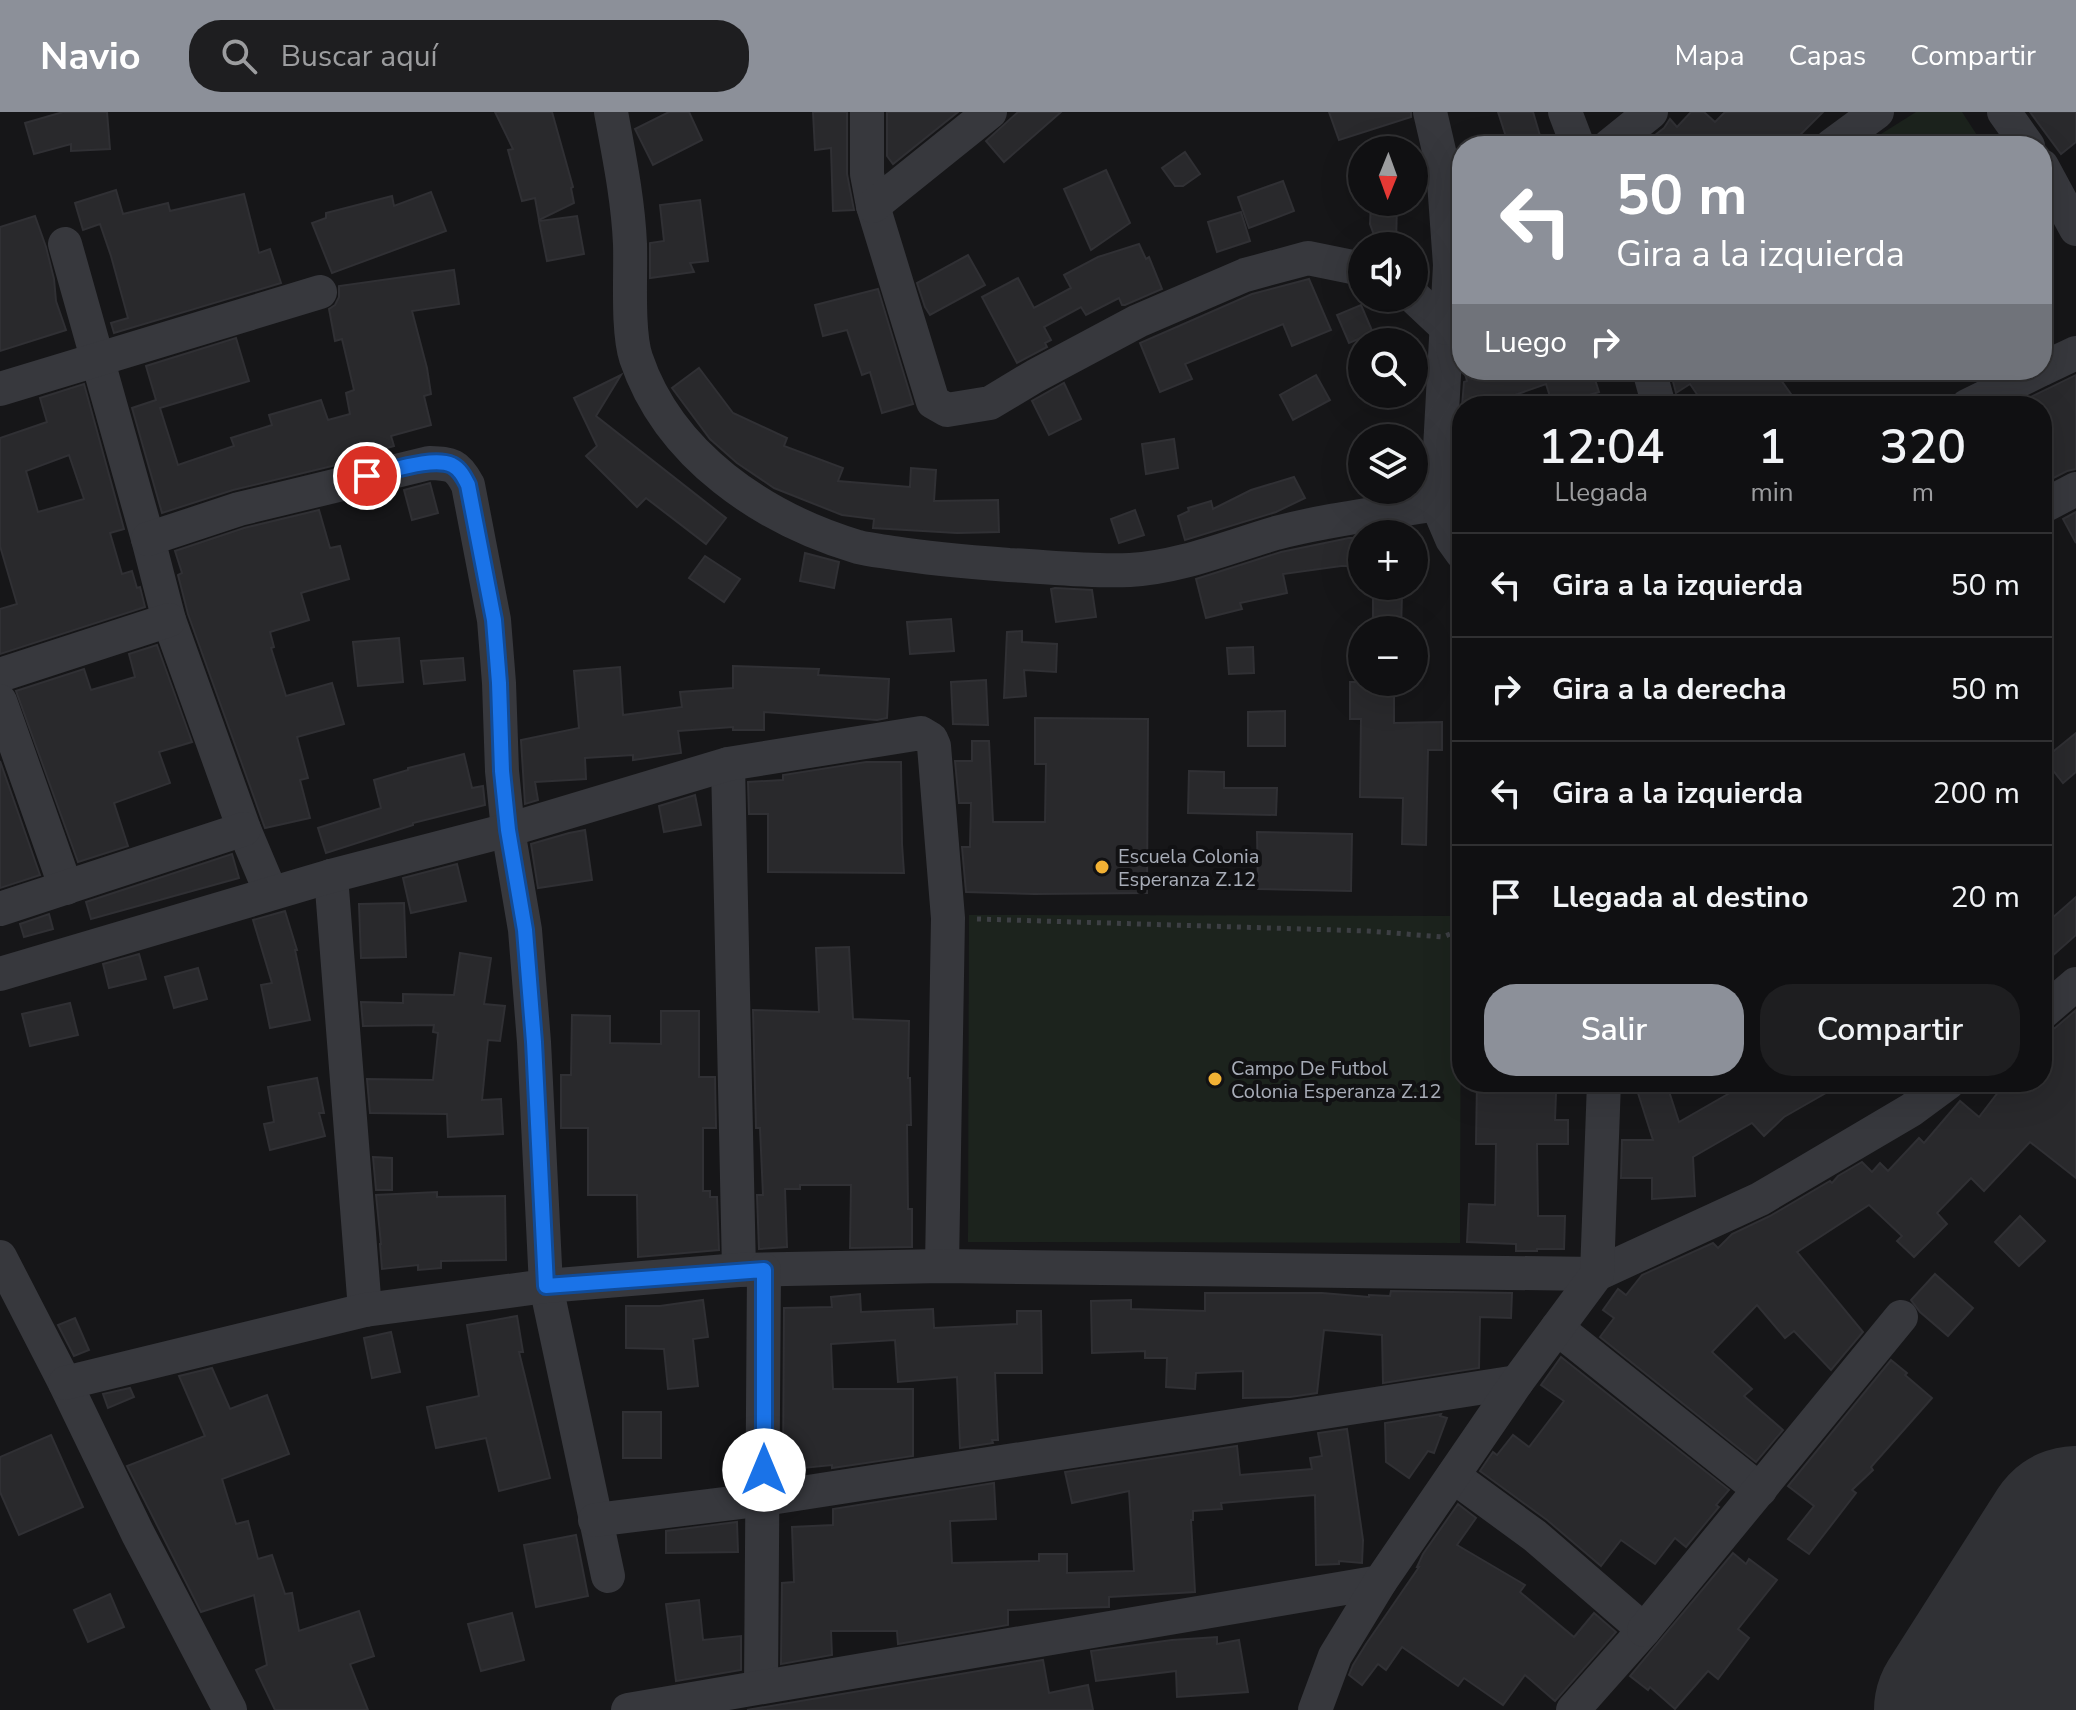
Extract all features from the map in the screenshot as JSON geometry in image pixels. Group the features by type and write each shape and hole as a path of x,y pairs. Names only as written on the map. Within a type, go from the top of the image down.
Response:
{"street":[{"path":"611,112 627,204 635,356 653,397 686,445 736,488 793,523 861,548 937,560 1131,570 1224,551 1277,533 1437,504"},
{"path":"867,112 867,174 873,206 933,402 947,410 990,403 1138,321 1245,275 1308,258 1348,266"},
{"path":"873,206 990,112"},
{"path":"1430,112 1443,168 1450,265 1437,504 1452,539"},
{"path":"1565,112 1574,136"},
{"path":"1621,136 1651,112"},
{"path":"1845,136 1877,112"},
{"path":"2004,112 2021,136"},
{"path":"2052,185 2076,229"},
{"path":"65,244 169,620 244,829 271,893"},
{"path":"0,389 320,292"},
{"path":"1428,310 1447,328"},
{"path":"2052,365 2076,353"},
{"path":"1988,396 2020,380"},
{"path":"148,539 239,509 429,463 449,463 460,470 468,485 494,620 502,771 508,830 525,930 546,1286 608,1576"},
{"path":"2052,502 2076,489"},
{"path":"0,675 169,620"},
{"path":"0,701 66,888"},
{"path":"0,974 271,893 508,830 728,764 921,733 931,739 934,746 948,918 942,1266"},
{"path":"728,764 764,1499 761,1687"},
{"path":"0,909 244,829"},
{"path":"331,876 365,1310"},
{"path":"2052,1004 2076,984"},
{"path":"1315,1710 1335,1656 1380,1582 1517,1382 1597,1274 1604,1092"},
{"path":"65,1383 365,1310 546,1286 752,1270 942,1266 1597,1274 1760,1199 1911,1110 1935,1092"},
{"path":"0,1257 230,1710"},
{"path":"1573,1710 1644,1630 1901,1317"},
{"path":"1557,1328 1760,1490"},
{"path":"595,1520 764,1499 1517,1382"},
{"path":"1453,1476 1535,1536 1644,1630"},
{"path":"628,1710 1380,1582"}],"path":[{"path":"948,918 1368,931 1443,937 1452,933"}],"shaded area":[{"path":"1916,112 1962,112 1978,136 1878,136"},
{"name":"Campo De Futbol Colonia Esperanza Z.12","path":"969,915 1452,916 1452,1092 1460,1092 1460,1243 968,1242"}],"building":[{"path":"63,112 107,112 110,149 71,151 71,144 34,154 25,123"},
{"path":"495,112 552,112 573,187 574,203 539,220 535,198 522,201 508,150 513,149"},
{"path":"669,112 689,112 702,140 653,165 635,129"},
{"path":"813,112 847,112 847,174 854,210 833,211 831,148 815,150"},
{"path":"887,112 958,112 893,164 887,156"},
{"path":"1018,112 1061,112 1004,162 986,141"},
{"path":"1329,112 1411,112 1411,117 1339,140"},
{"path":"1498,112 1533,112 1540,136 1506,136"},
{"path":"1691,112 1704,112 1715,122 1725,112 1823,112 1799,136 1654,136 1670,119 1677,127"},
{"path":"2030,112 2076,112 2076,142 2061,154 2052,142 2052,136 2048,136"},
{"path":"1185,152 1200,174 1183,186 1175,186 1162,168"},
{"path":"1106,170 1130,223 1091,250 1064,189"},
{"path":"1283,181 1294,211 1249,228 1238,197"},
{"path":"116,190 123,214 168,203 170,211 244,194 259,253 270,249 281,283 114,333 111,323 128,318 111,256 100,224 83,230 75,203"},
{"path":"431,192 446,231 332,273 312,223 326,218 326,213 392,196 394,206"},
{"path":"700,200 708,261 690,263 694,272 650,278 650,243 664,241 660,205"},
{"path":"1241,212 1250,241 1217,252 1208,222"},
{"path":"35,216 46,247 56,301 66,330 0,351 0,227"},
{"path":"577,216 584,254 547,261 539,221"},
{"path":"1370,216 1397,216 1396,232 1373,232"},
{"path":"1139,244 1146,259 1149,257 1162,289 1125,305 1119,298 1086,315 1081,307 1044,327 1051,340 1045,343 1047,347 1017,363 982,297 1018,278 1034,308 1071,288 1064,275 1098,257"},
{"path":"968,255 985,285 930,315 917,283"},
{"path":"454,270 459,304 412,311 427,368 431,394 424,396 431,425 391,436 394,446 162,513 132,408 156,400 146,366 236,338 249,381 160,408 178,465 234,446 231,438 272,425 269,415 321,400 328,420 350,414 346,393 354,390 342,339 335,341 329,309 339,297 339,286"},
{"path":"1309,279 1331,330 1292,346 1283,324 1185,364 1192,379 1160,392 1140,343 1252,294"},
{"path":"878,289 913,404 882,413 870,372 862,375 847,330 823,336 815,305"},
{"path":"1348,310 1364,312 1371,328 1348,328 1348,341 1337,315"},
{"path":"699,368 733,413 787,438 784,446 843,468 838,481 910,487 911,468 936,470 934,501 998,500 999,532 873,528 874,519 842,515 774,488 737,463 710,439 672,388"},
{"path":"621,375 596,416 726,518 706,544 646,498 637,507 586,456 597,446 574,398"},
{"path":"1316,375 1330,400 1293,420 1280,395"},
{"path":"2076,375 2076,469 2052,479 2052,396 2033,396"},
{"path":"1595,380 1599,392 1586,396 1550,396 1546,384 1512,396 1463,396 1464,382"},
{"path":"1673,380 1781,380 1792,396 1698,396 1690,384 1676,393"},
{"path":"1064,383 1081,419 1049,435 1032,401"},
{"path":"84,384 124,529 110,533 122,574 132,571 145,607 0,654 0,609 17,604 0,546 0,438 47,422 40,398","holes":["69,455 84,499 38,512 26,471"]},
{"path":"1174,439 1178,468 1146,474 1142,444"},
{"path":"1294,477 1305,498 1276,512 1185,540 1178,516 1189,511 1188,508 1211,501 1213,509 1251,490"},
{"path":"430,483 438,513 412,520 404,490"},
{"path":"319,510 330,548 340,546 349,579 301,593 309,620 270,632 274,647 271,648 286,696 332,683 344,724 297,737 308,778 300,780 310,818 265,828 188,614 178,575 182,573 175,551 244,528"},
{"path":"1135,510 1144,535 1119,543 1111,519"},
{"path":"2076,512 2076,543 2063,519"},
{"path":"1348,538 1348,566 1283,574 1287,593 1240,603 1242,609 1206,618 1196,579 1281,552"},
{"path":"805,553 839,562 834,588 800,581"},
{"path":"705,556 740,579 724,602 689,578"},
{"path":"1051,589 1092,590 1096,617 1056,622"},
{"path":"1373,600 1402,600 1401,616 1373,616"},
{"path":"951,619 954,651 910,654 907,622"},
{"path":"1022,631 1022,642 1057,644 1056,672 1024,670 1026,696 1004,698 1007,632"},
{"path":"399,638 403,682 358,686 353,642"},
{"path":"157,645 192,742 159,752 170,783 114,803 128,846 78,862 16,691 84,669 91,690 135,677 129,654"},
{"path":"1253,647 1254,673 1229,674 1227,648"},
{"path":"463,658 465,680 424,684 421,661"},
{"path":"733,666 819,669 818,675 889,679 887,718 877,720 764,712 764,730 733,730 733,727 678,731 681,753 633,760 633,755 585,758 586,779 535,782 538,800 525,804 521,740 579,728 574,671 620,667 623,715 682,707 680,692 733,688"},
{"path":"986,680 988,725 953,724 951,682"},
{"path":"1350,696 1394,696 1394,723 1442,722 1442,750 1428,750 1426,845 1402,844 1403,798 1360,797 1361,719 1350,719"},
{"path":"1285,711 1285,746 1248,746 1248,712"},
{"path":"1035,718 1148,719 1147,893 966,892 962,847 970,847 971,803 959,803 955,761 972,761 972,741 989,741 993,822 1045,822 1046,764 1035,764"},
{"path":"2076,733 2076,772 2063,783 2052,769 2052,752"},
{"path":"464,754 472,788 483,786 485,805 413,823 326,853 318,828 381,808 374,780"},
{"path":"0,761 40,875 0,888"},
{"path":"866,762 901,762 904,873 768,872 768,814 749,814 748,782 783,780 783,775"},
{"path":"1189,771 1224,772 1224,788 1277,788 1276,815 1188,813"},
{"path":"695,795 701,825 664,832 659,806"},
{"path":"585,830 592,880 538,888 531,844"},
{"path":"1257,832 1352,834 1351,891 1258,889"},
{"path":"232,854 239,878 91,919 86,902"},
{"path":"457,864 466,901 411,913 403,878"},
{"path":"2076,897 2076,935 2052,956 2052,918"},
{"path":"404,903 406,957 361,958 359,904"},
{"path":"285,911 297,950 310,1020 270,1028 261,985 272,983 253,920"},
{"path":"49,914 53,929 24,937 20,924"},
{"path":"849,947 853,1019 909,1021 911,1125 907,1125 908,1209 912,1209 912,1247 850,1248 851,1185 800,1185 800,1189 785,1189 787,1247 759,1249 757,1195 763,1195 760,1128 756,1128 753,1010 819,1012 816,948"},
{"path":"460,953 491,958 484,1004 505,1006 500,1041 488,1040 482,1100 501,1099 503,1134 448,1137 447,1114 370,1113 367,1079 433,1080 438,1033 433,1032 434,1025 363,1026 361,1002 403,1003 403,994 454,995"},
{"path":"139,954 146,979 109,988 103,964"},
{"path":"198,968 207,999 174,1008 165,977"},
{"path":"70,1003 78,1035 30,1046 22,1014"},
{"path":"2076,1010 2076,1178 2030,1142 1984,1191 1971,1178 1937,1213 1947,1224 1914,1257 1897,1241 1902,1236 1869,1205 1797,1252 1863,1332 1831,1370 1794,1331 1785,1338 1757,1305 1712,1352 1752,1389 1744,1396 1783,1430 1756,1462 1600,1337 1614,1318 1603,1310 1618,1289 1626,1295 1642,1275 1713,1243 1718,1248 1732,1234 1830,1181 1832,1183 1862,1162 1872,1172 1880,1163 1888,1171 1919,1138 1924,1143 1960,1101 1979,1117 1998,1092 2052,1092 2052,1030"},
{"path":"661,1011 699,1011 699,1077 715,1077 716,1128 703,1128 703,1191 710,1191 710,1197 717,1197 719,1250 638,1257 637,1195 588,1195 588,1128 561,1128 561,1075 571,1075 572,1015 610,1016 610,1043 661,1044"},
{"path":"317,1078 324,1113 319,1113 325,1136 270,1150 264,1124 274,1122 268,1087"},
{"path":"1477,1092 1556,1093 1555,1120 1568,1120 1568,1144 1537,1144 1538,1216 1565,1216 1564,1249 1516,1251 1516,1244 1467,1242 1469,1204 1495,1205 1496,1144 1476,1144"},
{"path":"1638,1092 1669,1092 1679,1122 1732,1092 1828,1092 1784,1117 1764,1136 1752,1123 1693,1157 1695,1196 1652,1199 1652,1178 1621,1178 1622,1140 1653,1140"},
{"path":"373,1157 392,1158 392,1190 376,1190"},
{"path":"437,1192 437,1197 505,1196 506,1260 441,1261 441,1268 418,1270 418,1265 382,1269 376,1195"},
{"path":"2020,1216 2045,1241 2019,1266 1995,1242"},
{"path":"1935,1274 1973,1308 1948,1336 1911,1300"},
{"path":"1391,1291 1512,1293 1511,1318 1480,1317 1479,1368 1383,1383 1382,1335 1324,1330 1317,1393 1290,1397 1243,1398 1243,1371 1196,1373 1195,1389 1166,1387 1167,1358 1145,1358 1145,1351 1092,1353 1091,1301 1131,1300 1131,1309 1205,1311 1205,1293 1322,1293 1369,1297 1390,1296"},
{"path":"860,1294 861,1312 933,1309 934,1328 1017,1324 1017,1311 1041,1311 1042,1373 995,1373 998,1440 960,1448 957,1377 898,1382 895,1340 831,1344 833,1389 913,1389 913,1456 832,1468 832,1465 783,1470 784,1308 832,1307 831,1297"},
{"path":"703,1300 708,1337 693,1339 698,1386 668,1389 664,1349 626,1348 626,1306 660,1306"},
{"path":"517,1316 523,1352 519,1352 550,1478 499,1491 486,1438 436,1448 427,1407 479,1396 467,1325"},
{"path":"75,1318 89,1350 74,1356 58,1325"},
{"path":"391,1332 400,1372 372,1378 364,1338"},
{"path":"1561,1357 1729,1490 1686,1547 1675,1538 1655,1564 1621,1540 1601,1566 1547,1520 1480,1471 1493,1452 1497,1455 1513,1435 1529,1447 1564,1401 1541,1385"},
{"path":"1891,1360 1932,1398 1871,1467 1873,1470 1852,1490 1856,1493 1809,1554 1788,1539 1814,1506 1788,1486"},
{"path":"212,1368 230,1409 267,1395 289,1454 222,1479 236,1524 248,1521 258,1559 272,1555 285,1594 292,1593 299,1631 359,1611 374,1656 350,1664 368,1710 275,1710 256,1670 267,1665 254,1595 201,1612 127,1466 205,1436 179,1376"},
{"path":"130,1388 134,1397 108,1408 103,1394"},
{"path":"623,1412 661,1412 661,1458 623,1458"},
{"path":"1441,1414 1447,1418 1434,1453 1428,1451 1409,1478 1386,1462 1385,1423"},
{"path":"1347,1429 1363,1540 1362,1563 1339,1561 1339,1564 1316,1565 1315,1495 1221,1503 1222,1509 1193,1511 1195,1592 1109,1597 1109,1607 1008,1610 1008,1625 898,1644 897,1631 831,1631 832,1655 781,1664 782,1583 794,1582 792,1527 833,1525 833,1509 994,1483 996,1519 950,1521 952,1563 1039,1561 1039,1554 1067,1554 1067,1573 1134,1571 1129,1491 1072,1503 1065,1472 1237,1446 1240,1475 1312,1469 1310,1458 1322,1456 1318,1433"},
{"path":"51,1435 83,1507 19,1535 0,1492 0,1457"},
{"path":"1458,1504 1476,1518 1457,1545 1525,1585 1520,1592 1574,1637 1594,1613 1616,1632 1555,1701 1525,1675 1503,1705 1464,1678 1458,1686 1402,1647 1386,1670 1378,1664 1362,1685 1349,1675 1366,1644 1419,1567 1423,1554"},
{"path":"737,1522 738,1552 666,1553 666,1531"},
{"path":"576,1535 588,1596 536,1607 524,1545"},
{"path":"1733,1553 1746,1564 1749,1559 1777,1580 1738,1629 1749,1638 1718,1679 1708,1671 1675,1709 1650,1687 1648,1690 1630,1676"},
{"path":"110,1594 124,1627 88,1642 74,1610"},
{"path":"699,1600 703,1640 741,1636 741,1670 676,1681 666,1604"},
{"path":"512,1613 524,1660 481,1671 468,1624"},
{"path":"1217,1637 1217,1644 1239,1640 1248,1692 1177,1697 1176,1671 1096,1681 1091,1651"},
{"path":"1043,1660 1049,1693 1088,1685 1093,1710 747,1710"}],"runway":[{"path":"1967,1710 2076,1539"}],"place":[{"name":"Escuela Colonia Esperanza Z.12","path":"1102,867"},
{"name":"Campo De Futbol Colonia Esperanza Z.12","path":"1215,1079"}],"route":[{"path":"367,476 429,463 449,463 460,470 468,485 494,620 502,771 508,830 525,930 546,1286 764,1270 764,1470"}]}
